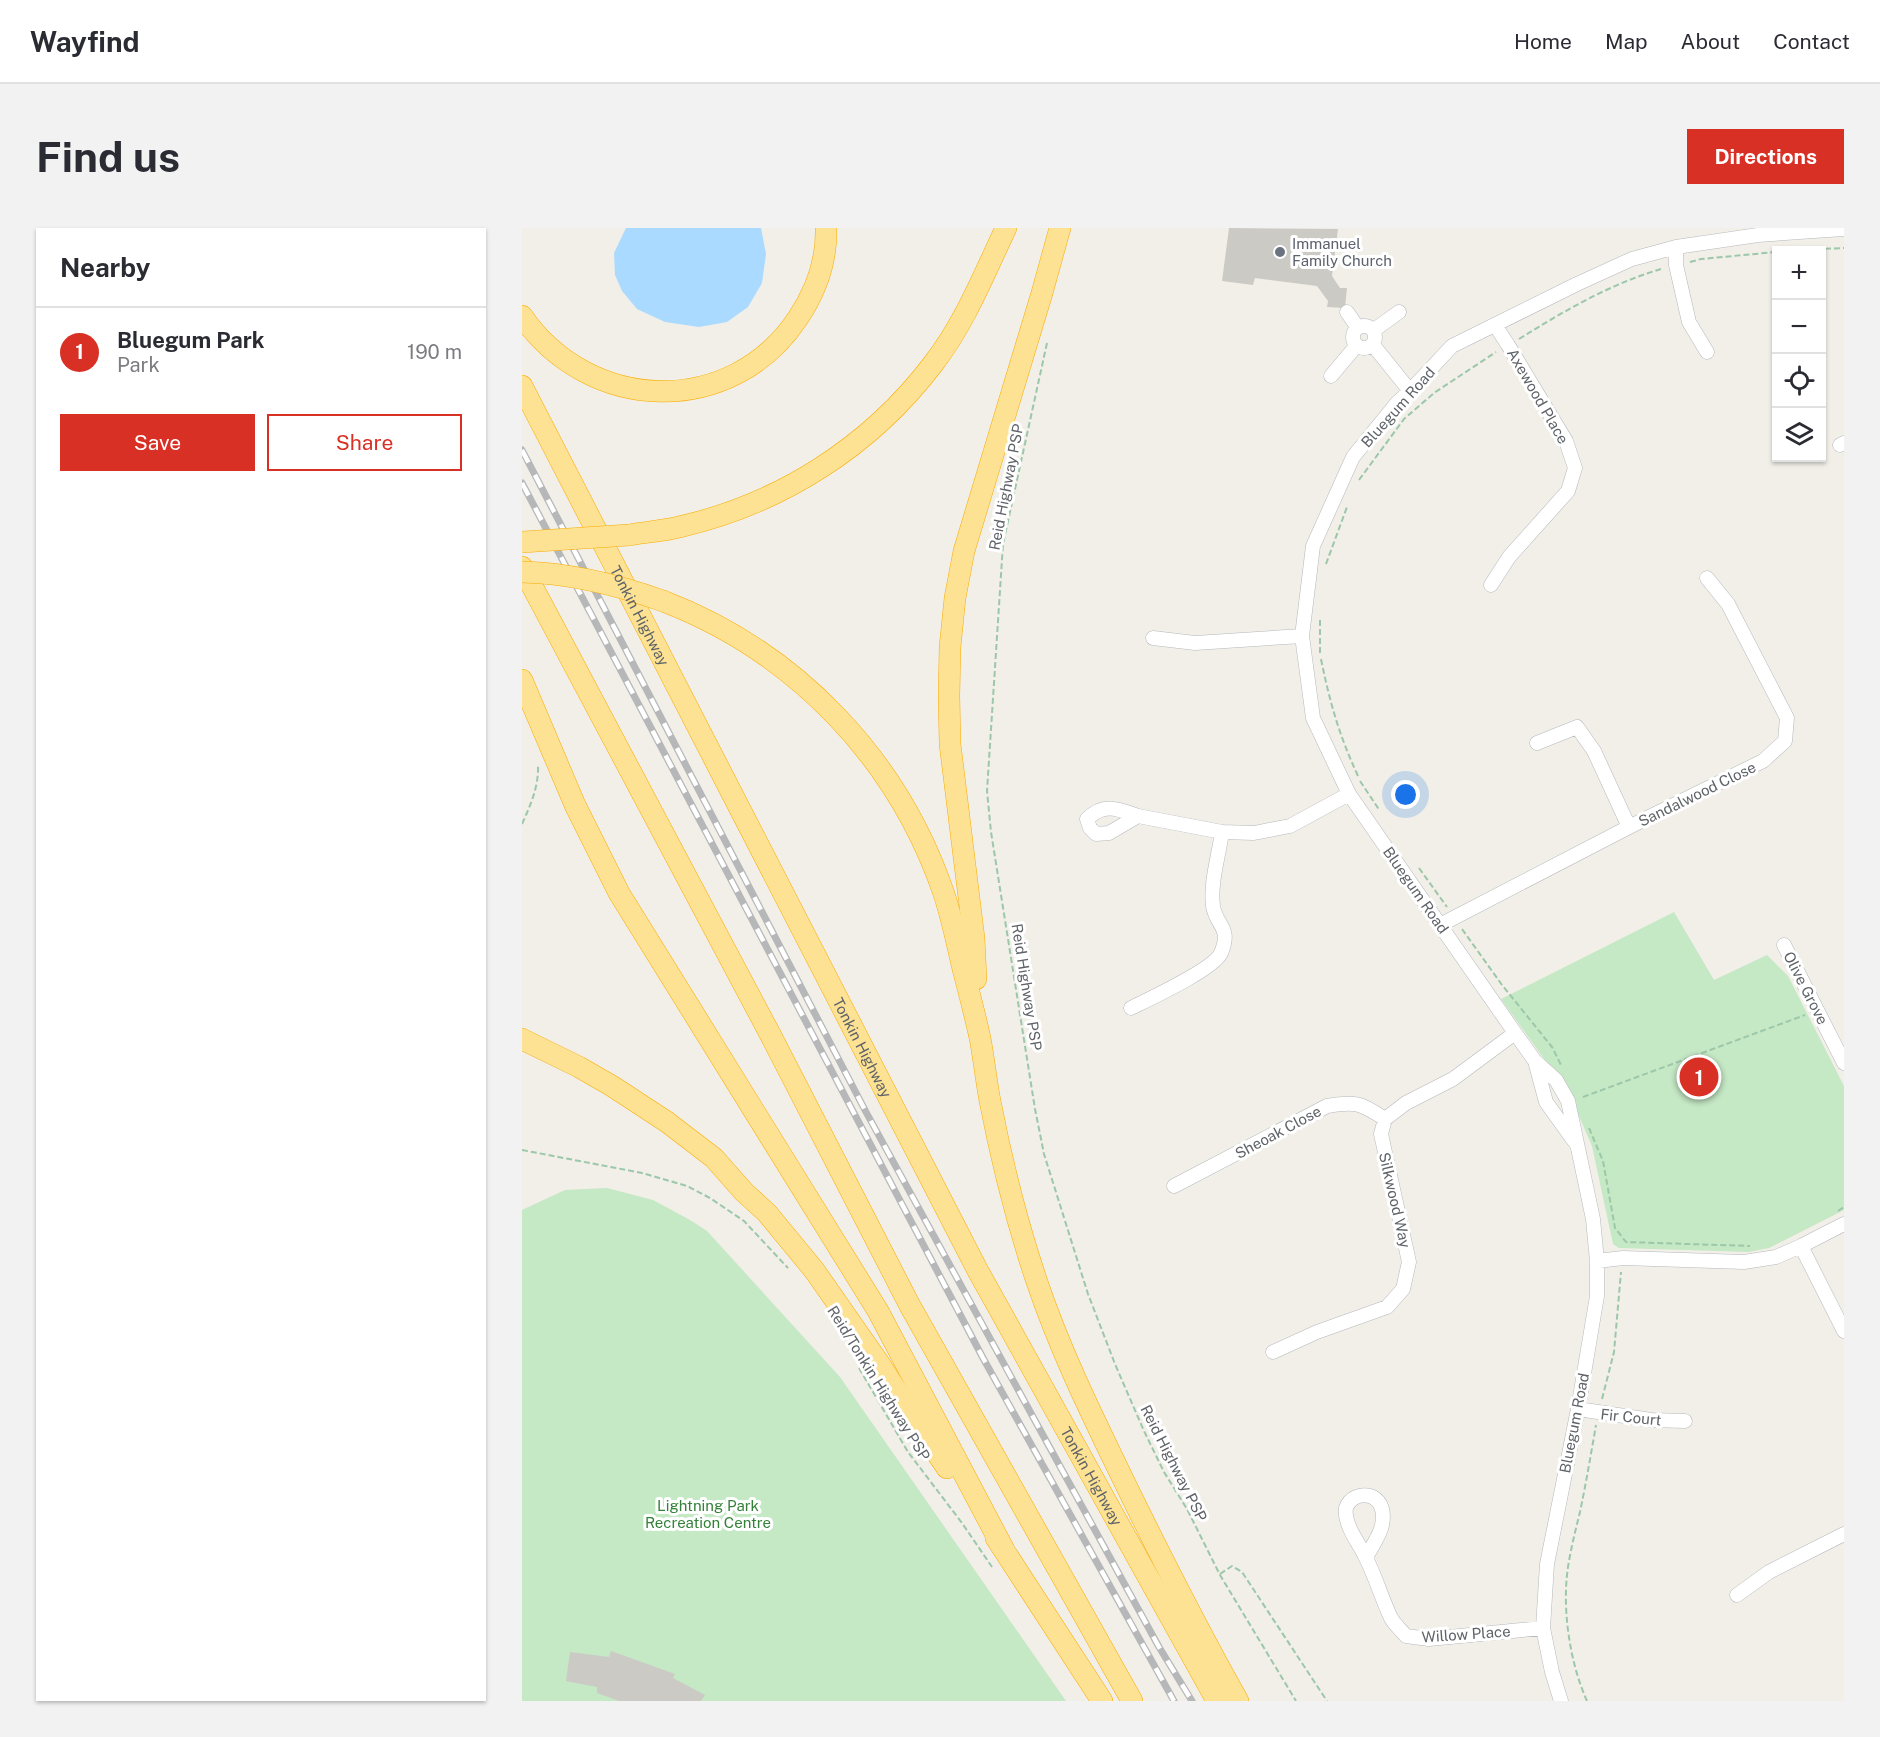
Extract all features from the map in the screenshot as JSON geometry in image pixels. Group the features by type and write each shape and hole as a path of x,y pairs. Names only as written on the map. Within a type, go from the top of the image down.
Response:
{"highway":[{"path":"522,316 549,349 590,376 613,385 663,392 711,384 734,375 756,362 792,328 816,285 823,261 826,228"},
{"path":"522,542 629,535 677,528 728,514 766,498 821,469 863,438 901,403 934,363 962,319 1006,228"},
{"path":"978,1030 974,938 950,744 950,647 964,550 1060,228"},
{"name":"Tonkin Highway","path":"522,386 972,1260 1217,1701"},
{"path":"522,567 759,1013 909,1304 1132,1701"},
{"path":"522,572 567,576 606,584 663,601 719,626 787,670 824,703 871,755 894,788 931,859 945,897 978,1030 992,1109 1013,1202 1038,1283 1060,1343 1085,1401 1161,1557 1238,1701"},
{"path":"522,680 575,805 619,892 878,1311 1003,1548"},
{"path":"522,1039 579,1066 667,1122 714,1158 744,1192 767,1213 814,1270 881,1366 1102,1701"}],"street":[{"name":"Bluegum Road","path":"1561,1701 1543,1628 1547,1564 1578,1409 1597,1296 1597,1261 1593,1219 1568,1101 1556,1080 1535,1061 1348,794 1313,718 1302,636 1313,546 1353,457 1397,403 1452,346 1632,259 1676,247 1758,235 1844,229"},
{"path":"1676,247 1676,265 1689,322 1707,352"},
{"path":"1347,312 1358,328"},
{"path":"1399,312 1373,338 1363,348 1357,345 1353,336 1358,328 1367,326 1373,338 1410,391"},
{"name":"Axewood Place","path":"1491,585 1509,557 1568,491 1575,468 1566,441 1509,345 1495,326"},
{"path":"1331,376 1357,345"},
{"name":"Sandalwood Close","path":"1440,925 1629,827 1764,761 1785,741 1787,718 1728,604 1707,578"},
{"path":"1153,638 1196,643 1302,636"},
{"path":"1537,743 1577,727 1593,751 1629,827"},
{"path":"1138,816 1222,832 1254,833 1290,826 1348,794"},
{"path":"1131,1008 1202,971 1221,955 1226,932 1214,908 1213,890 1222,832"},
{"name":"Olive Grove","path":"1784,945 1844,1063"},
{"path":"1385,1119 1406,1103 1453,1079 1515,1033"},
{"name":"Sheoak Close","path":"1174,1186 1327,1106 1348,1102 1366,1106 1385,1119"},
{"name":"Silkwood Way","path":"1273,1352 1317,1332 1387,1307 1403,1289 1409,1262 1381,1134 1385,1119"},
{"path":"1597,1261 1623,1258 1744,1262 1776,1257 1844,1224"},
{"path":"1801,1246 1844,1331"},
{"name":"Fir Court","path":"1578,1409 1598,1414 1684,1421"},
{"path":"1737,1595 1769,1572 1844,1534"},
{"name":"Willow Place","path":"1366,1558 1393,1621 1406,1636 1429,1639 1543,1628"}],"path":[{"path":"1826,249 1844,248"},
{"path":"1358,482 1404,419 1434,393 1569,309 1620,284 1676,265 1701,259 1772,252"},
{"name":"Reid Highway PSP","path":"1047,344 1003,544 987,791 991,832 1035,1109 1044,1154 1088,1294 1144,1431 1220,1575 1296,1701"},
{"path":"1326,565 1347,507"},
{"path":"1320,611 1320,653 1330,705 1342,742 1361,783 1380,812"},
{"path":"522,824 534,798 538,760"},
{"path":"1414,860 1502,985 1552,1047 1562,1068"},
{"path":"1577,1099 1818,1011"},
{"path":"1586,1120 1603,1161 1615,1228 1626,1242 1614,1352 1598,1414 1568,1563 1566,1609 1569,1641 1580,1684 1587,1701"},
{"path":"522,1150 642,1173 687,1186 710,1198 744,1221 788,1269"},
{"path":"1834,1212 1844,1207"},
{"path":"1626,1242 1760,1246"},
{"name":"Reid/Tonkin Highway PSP","path":"854,1359 908,1452 962,1523 995,1572"},
{"path":"1220,1575 1232,1566 1242,1572 1327,1701"}],"green space":[{"path":"1674,912 1714,980 1767,955 1788,976 1844,1086 1844,1210 1769,1248 1749,1252 1619,1248 1613,1244 1592,1146 1565,1084 1552,1070 1501,999"},
{"name":"Lightning Park Recreation Centre","path":"607,1188 653,1200 707,1231 840,1377 1066,1701 522,1701 522,1210 565,1190"}],"water":[{"path":"626,228 761,228 766,254 762,283 748,307 727,322 699,327 665,322 637,309 622,291 615,275 614,253"}],"building":[{"name":"Immanuel Family Church","path":"1229,228 1338,229 1332,276 1340,288 1347,288 1345,308 1327,307 1328,301 1317,286 1255,278 1253,285 1222,281"},
{"path":"611,1651 675,1674 673,1678 705,1695 701,1701 619,1701 597,1693 597,1687 566,1681 570,1652 609,1657"}],"railway":[{"path":"522,450 866,1112 1159,1647 1192,1701"},
{"path":"522,483 983,1358 1174,1701"}],"place":[{"name":"Immanuel Family Church","path":"1280,252"},
{"name":"Bluegum Park","path":"1699,1077"}]}
